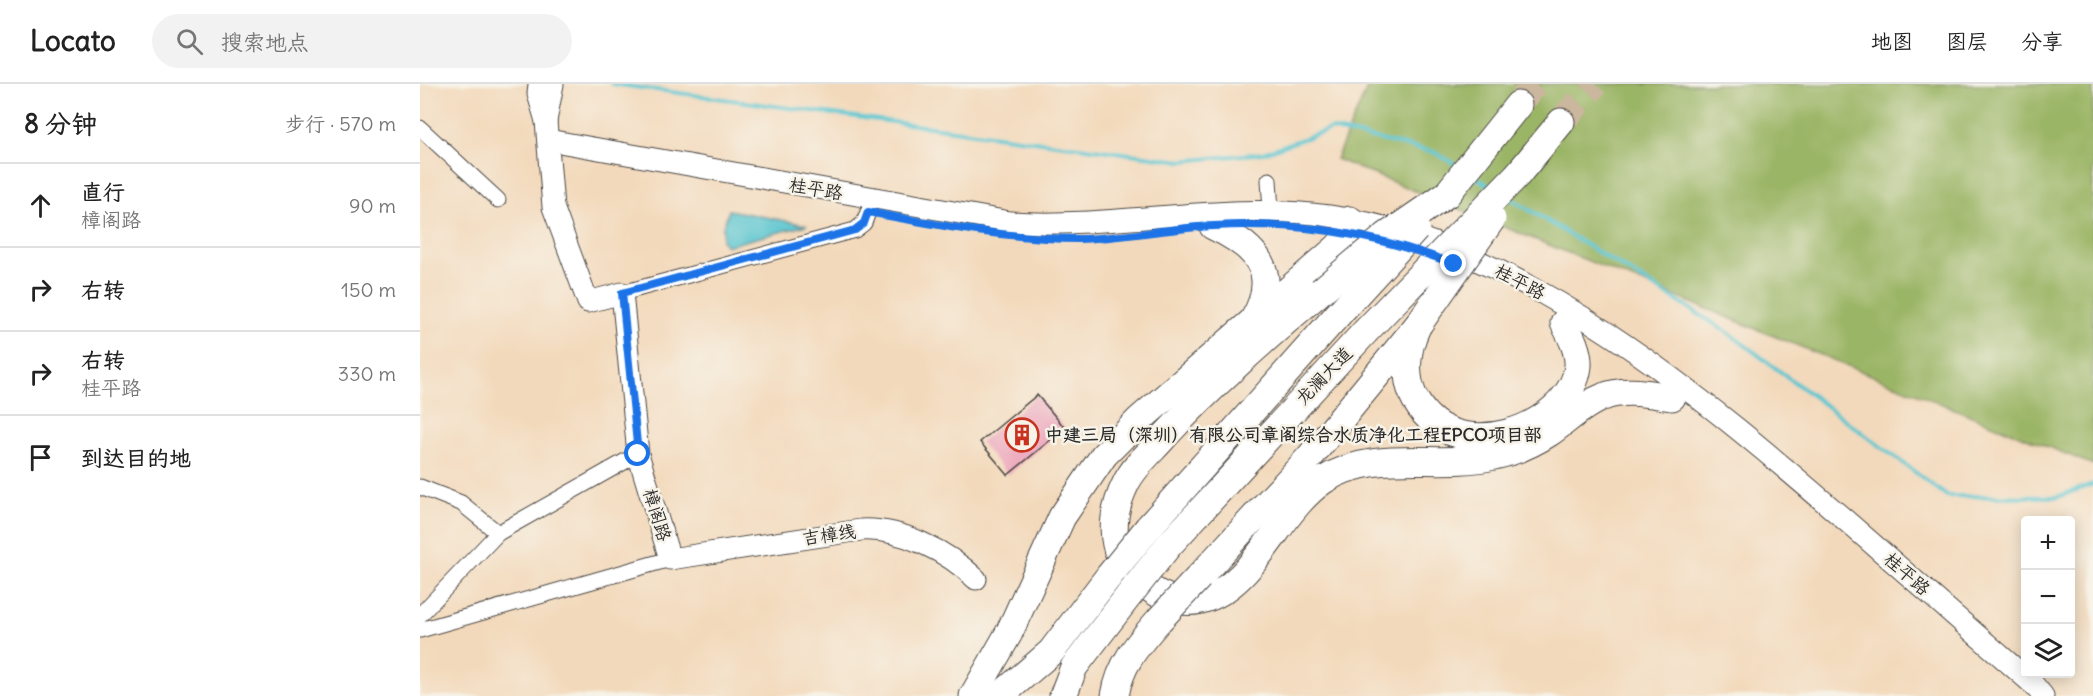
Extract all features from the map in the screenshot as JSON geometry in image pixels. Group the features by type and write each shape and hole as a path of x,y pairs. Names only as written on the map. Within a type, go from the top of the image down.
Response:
{"highway":[{"name":"龙澜大道","path":"1000,696 1051,652 1149,528 1447,194 1518,105"},
{"name":"龙澜大道","path":"1063,696 1074,667 1168,546 1264,439 1518,174 1561,122"},
{"path":"1115,696 1118,680 1126,660 1199,577 1299,470 1418,325 1481,237 1518,174"},
{"path":"1447,194 1386,236 1321,291 1205,395 1127,480 1115,514 1116,547 1120,558 1132,574 1158,594 1175,601 1193,601 1224,589 1244,572 1301,498 1326,478 1354,466 1386,461 1454,461 1491,457 1532,444 1603,397 1628,393 1672,397"},
{"path":"1213,226 1244,242 1261,264 1265,292 1253,321"},
{"path":"974,696 998,654 1054,532 1077,492 1104,455 1338,247 1349,227"},
{"path":"1418,325 1408,365 1409,380 1415,399 1435,424 1452,434 1471,439 1495,436 1522,427 1549,410 1564,396 1574,378 1578,363 1574,344 1564,323"}],"street":[{"path":"546,90 553,207 588,302 855,230 864,223 868,212"},
{"path":"420,128 498,200"},
{"name":"桂平路","path":"548,139 1010,222 1081,225 1212,212 1271,211 1349,227 1420,237 1491,266 1550,297 1612,337 1706,405 1774,459 2034,685 2043,696"},
{"name":"桂平路","path":"548,139 868,212 962,230 1033,238 1082,239 1213,226 1349,227 1454,264 1492,281 1564,323 1672,397 1782,484 2026,696"},
{"path":"1269,180 1271,211"},
{"name":"樟阁路","path":"622,293 638,454 670,558"},
{"path":"420,615 498,533 638,454"},
{"path":"420,487 461,503 498,533"},
{"name":"吉樟线","path":"670,558 861,530 879,531 900,535 935,551 955,562 976,579"},
{"path":"420,630 670,558"}],"green space":[{"path":"1369,84 2093,84 2093,465 1336,159"}],"water":[{"path":"729,210 807,225 726,246 722,241 723,227"}],"building":[{"name":"中建三局（深圳）有限公司章阁综合水质净化工程EPCO项目部","path":"1037,395 1065,428 1008,475 980,442"}],"waterway":[{"path":"612,84 1182,161 1263,153 1331,129 1434,152 1458,166"},
{"path":"1474,176 1491,187"},
{"path":"1510,198 1726,331 1947,496 2057,497 2093,484"}],"tunnel":[{"path":"1518,105 1535,84"},
{"path":"1561,122 1595,84"}],"place":[{"name":"中建三局（深圳）有限公司章阁综合水质净化工程EPCO项目部","path":"1022,435"}],"route":[{"path":"638,454 622,293 855,230 866,221 868,212 962,230 1033,238 1082,239 1250,224 1286,226 1328,230 1372,238 1416,250 1454,264"}]}
